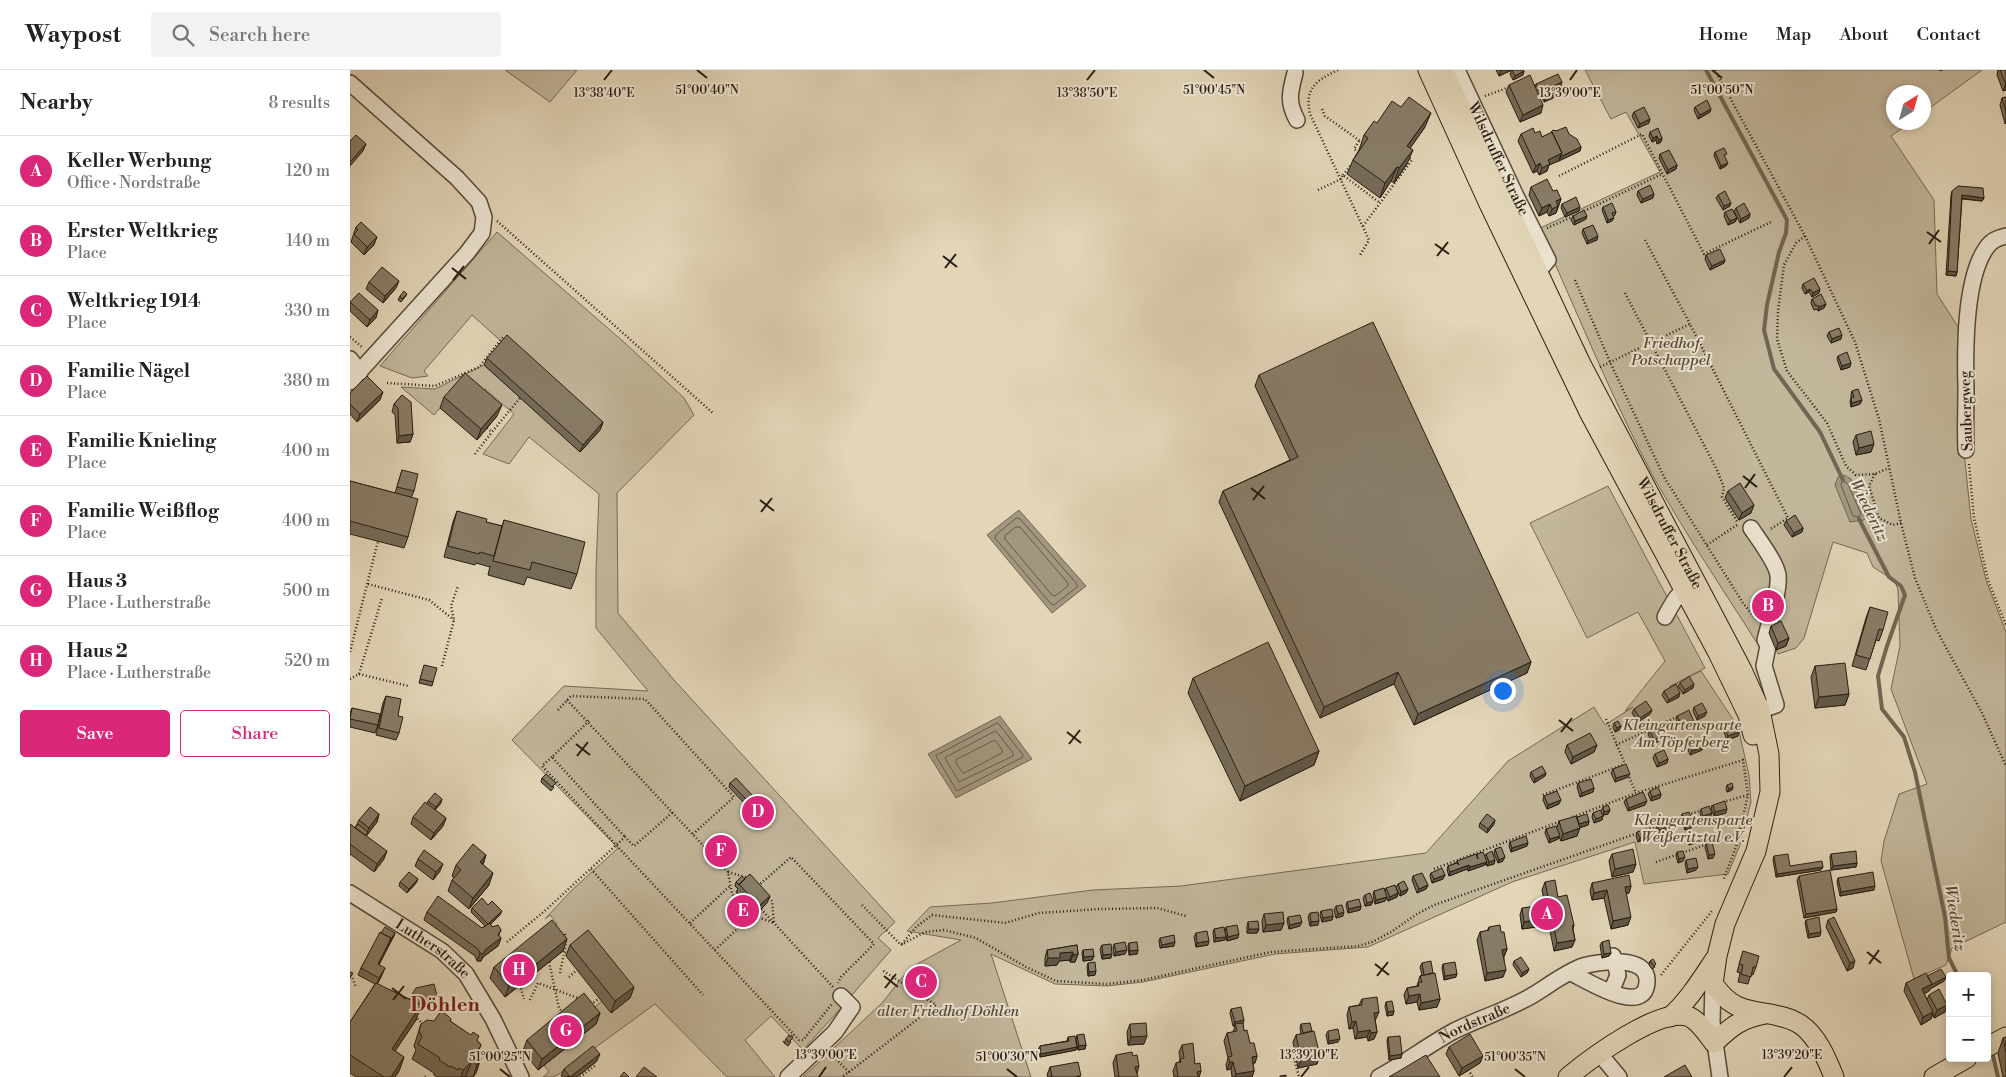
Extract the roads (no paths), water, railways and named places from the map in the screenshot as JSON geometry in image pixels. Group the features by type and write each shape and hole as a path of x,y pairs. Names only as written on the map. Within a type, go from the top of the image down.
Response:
{"main road":[{"name":"Wilsdruffer Straße","path":"1428,70 1489,204 1530,271"},
{"name":"Wilsdruffer Straße","path":"1443,70 1589,412 1689,586 1742,670 1754,713 1769,754 1770,792 1763,826 1756,851 1725,924 1717,956 1713,984"},
{"name":"Wilsdruffer Straße","path":"1568,1077 1599,1053 1642,1028 1670,1017 1683,1005 1717,956"},
{"path":"1713,984 1730,1002 1738,1007 1768,1013 1799,1023 1812,1035 1834,1076"},
{"path":"1670,1017 1680,1015 1693,1018 1714,1043 1731,1026 1741,1020 1768,1013"},
{"path":"1991,1045 2006,1038"},
{"path":"1934,1077 1959,1062"}],"street":[{"name":"Wilsdruffer Straße","path":"1457,70 1548,260 1546,264 1530,271"},
{"path":"1296,71 1290,91 1290,109 1297,120"},
{"path":"350,83 456,178 480,202 484,217 482,233 467,253 355,377"},
{"name":"Saubergweg","path":"1966,450 1965,358 1969,307 1974,277 1987,247 1994,240 2006,236"},
{"path":"350,359 355,377"},
{"path":"1745,526 1761,544 1774,564 1778,575 1765,640 1768,646 1764,666 1776,704 1754,713"},
{"path":"1665,617 1675,597 1689,586"},
{"name":"Lutherstraße","path":"350,893 442,951 461,969 472,982 493,1019 521,1077"},
{"path":"1571,973 1611,992 1618,974 1614,959"},
{"name":"Nordstraße","path":"1379,1077 1454,1032 1532,995 1582,966 1614,959 1632,963 1643,970 1647,978 1646,988 1639,996 1625,998 1611,992"},
{"name":"Wilsdruffer Straße","path":"1713,984 1712,1022 1720,1077"},
{"path":"788,1077 835,1032 852,1007 838,992"},
{"path":"1599,1053 1619,1077"}],"water":[{"path":"1844,475 1851,479 1867,517 1864,520 1850,522 1835,485 1838,477"},
{"path":"1019,510 1086,586 1052,613 987,535"},
{"path":"1000,716 1032,759 956,798 928,754"}],"waterway":[{"name":"Wiederitz","path":"1706,70 1787,220 1786,233 1779,252 1767,305 1764,330 1774,369 1820,432 1843,480"},
{"name":"Wiederitz","path":"1859,519 1889,577 1901,586 1905,595 1878,676 1882,709 1904,737 1915,772 1945,917 1949,958 1956,972"},
{"name":"Wiederitz","path":"1993,1056 1998,1077"}],"place":[{"name":"Erster Weltkrieg","path":"1768,606"},
{"name":"Familie Nägel","path":"758,812"},
{"name":"Familie Weißflog","path":"721,851"},
{"name":"Familie Knieling","path":"743,911"},
{"name":"Keller Werbung","path":"1547,914"},
{"name":"Haus 2","path":"519,970"},
{"name":"Weltkrieg 1914","path":"921,982"},
{"name":"Haus 3","path":"566,1031"}],"district":[{"name":"Döhlen","path":"445,1004"}],"park label":[{"name":"Friedhof Potschappel","path":"1671,352"},
{"name":"Kleingartensparte Am Töpferberg","path":"1682,734"},
{"name":"Kleingartensparte Weißeritztal e.V.","path":"1693,828"},
{"name":"alter Friedhof Döhlen","path":"948,1011"}]}
